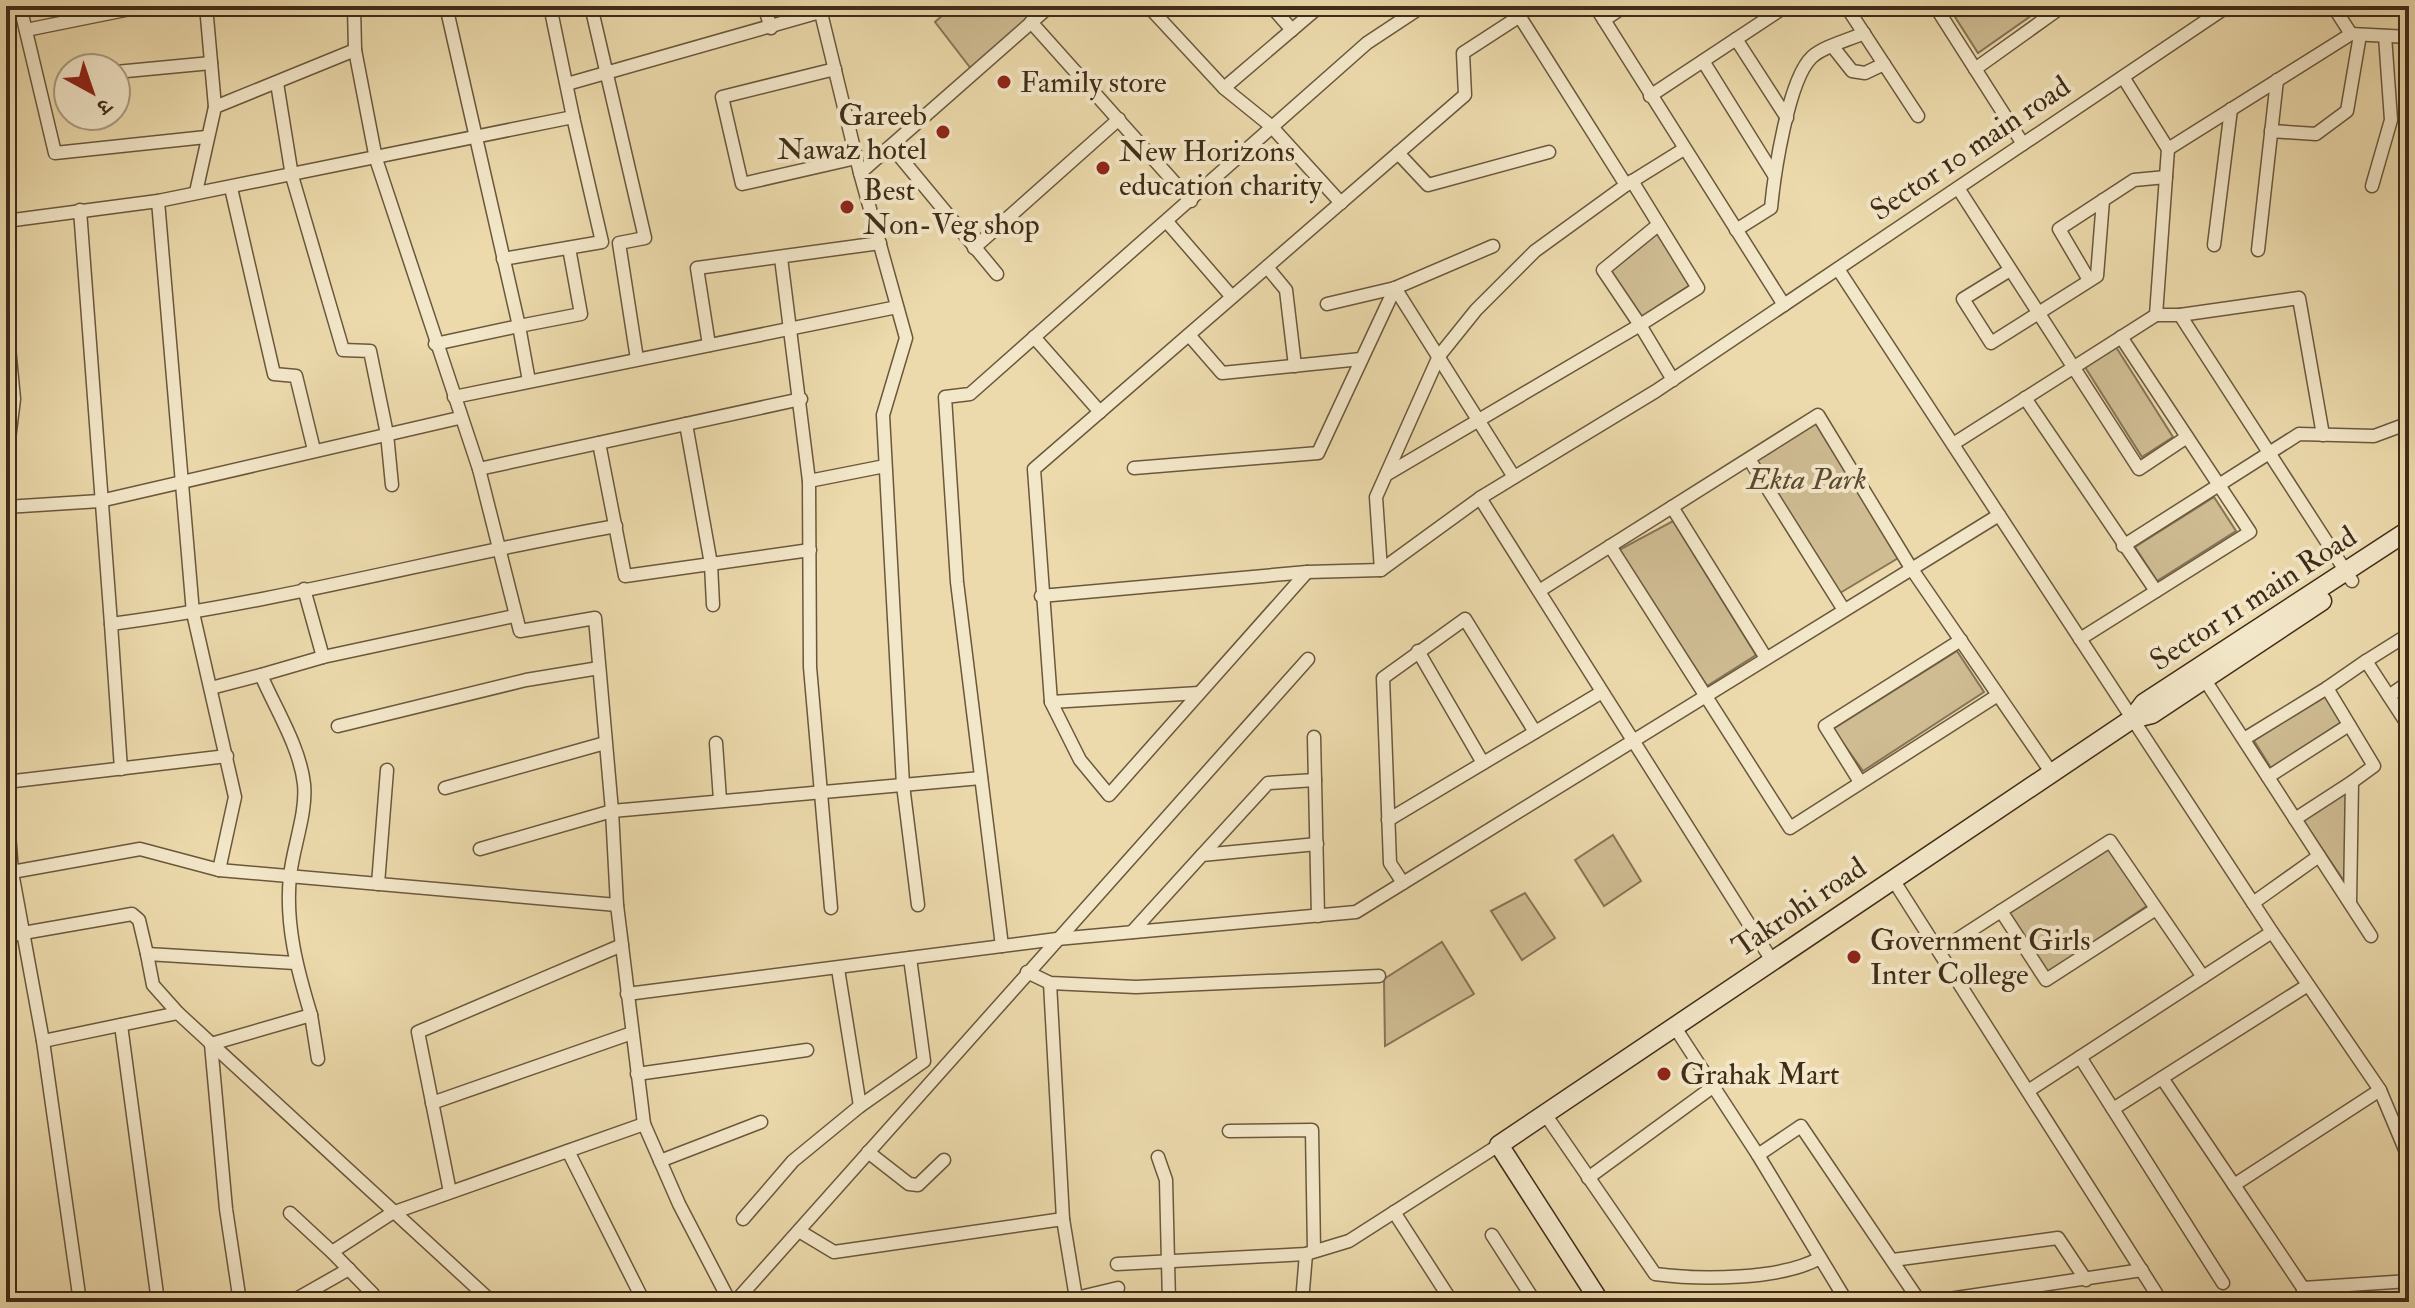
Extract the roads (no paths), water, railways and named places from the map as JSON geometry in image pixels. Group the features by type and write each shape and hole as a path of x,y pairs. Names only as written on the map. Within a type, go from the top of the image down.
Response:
{"street":[{"path":"20,6 55,153 206,137"},
{"path":"26,30 105,9 145,6"},
{"path":"196,192 215,107 206,6"},
{"path":"354,6 355,50 376,159 435,344 444,358 459,418 479,469 514,616 520,631 595,618 617,905 644,1124 733,1302 1308,659"},
{"path":"446,6 529,381"},
{"path":"550,6 602,242"},
{"path":"503,259 645,238 610,74 591,6"},
{"path":"764,6 771,28"},
{"path":"567,84 841,6"},
{"path":"860,173 1050,6"},
{"path":"1148,6 1224,88 1271,126 1341,203"},
{"path":"1271,6 1292,30"},
{"path":"1224,88 1320,6"},
{"path":"1002,946 957,582 945,397 970,394 1168,223 1271,126 1367,43 1423,6"},
{"path":"1595,6 1784,305"},
{"path":"1604,20 1625,6"},
{"path":"1650,96 1786,6"},
{"path":"1846,6 1918,116"},
{"path":"1935,6 2023,144"},
{"path":"1975,69 2063,6"},
{"path":"2271,131 2316,134 2347,111 2355,34 2333,6"},
{"name":"Sector 10 main road","path":"1381,570 1480,498 1673,380 2224,7"},
{"path":"1307,572 1109,795 1080,760 1051,702 1034,469 1465,95 1463,53 1517,11 1698,288 1480,423 1389,473"},
{"path":"821,13 856,158 906,338 883,415 903,785 918,905"},
{"path":"1031,22 1191,201"},
{"path":"1736,230 1771,208 1774,175 1794,91 1811,57 1864,33"},
{"path":"2168,149 2355,34 2409,37"},
{"path":"2372,186 2391,120 2385,36"},
{"path":"1736,39 1787,118"},
{"path":"1833,47 1852,71 1865,73 1884,64"},
{"path":"215,107 355,50"},
{"path":"1703,61 1774,175"},
{"path":"132,70 211,63"},
{"path":"835,69 722,97 742,184 856,158"},
{"path":"2123,77 2168,149 2156,315"},
{"path":"2258,250 2277,80"},
{"path":"277,83 292,176 343,350 370,351 387,434 392,485"},
{"path":"2214,245 2231,109"},
{"path":"6,221 231,188 573,117"},
{"path":"974,248 1119,119"},
{"path":"891,146 997,274"},
{"path":"1041,596 1307,572 1381,570 1376,497 1439,356 1476,310 1535,251 1629,183 1684,149"},
{"path":"1398,153 1428,185 1549,152"},
{"path":"2089,280 2059,229 2134,180 2166,177"},
{"path":"231,188 274,374 296,376 314,450"},
{"path":"1958,188 2139,469 2187,437"},
{"path":"2010,270 1963,299 1991,343 2097,276 2103,200"},
{"path":"158,201 193,613 235,797 219,870"},
{"path":"80,210 121,769"},
{"path":"1168,223 1232,297"},
{"path":"1658,225 1603,270 1673,380"},
{"path":"619,243 637,359"},
{"path":"709,345 697,268 880,243"},
{"path":"1327,304 1395,288 1493,246"},
{"path":"435,344 581,314 569,248"},
{"path":"781,258 809,481 810,667 831,908"},
{"path":"1267,267 1286,290 1295,366"},
{"path":"1838,269 2272,932 2380,1090 2396,1122 2409,1166"},
{"path":"1395,288 1514,477"},
{"path":"1134,468 1318,453 1395,288"},
{"path":"1953,444 2156,315 2180,315 2299,298 2323,435"},
{"path":"454,397 897,307"},
{"path":"2180,315 2348,576"},
{"path":"6,316 14,399 6,463"},
{"path":"1189,335 1222,373 1361,359"},
{"path":"1034,337 1100,412"},
{"path":"2080,639 2250,532 2121,337"},
{"path":"2025,398 2156,591"},
{"path":"479,469 801,399"},
{"path":"1539,591 1818,415 1911,568 2051,772"},
{"path":"6,507 100,501 459,418"},
{"path":"2123,546 2299,434 2374,436 2409,423"},
{"path":"686,424 711,564 713,605"},
{"path":"599,443 625,576 810,550"},
{"path":"1749,459 1844,610"},
{"path":"809,481 885,466"},
{"path":"1480,498 1771,959"},
{"path":"1672,507 1766,658"},
{"path":"627,994 1057,939 1356,912 1999,515"},
{"path":"111,624 193,613 499,547 616,526"},
{"name":"Sector 11 main Road","path":"2132,719 2144,703 2348,576 2409,530"},
{"path":"2132,719 2152,714 2205,680 2348,576 2409,543"},
{"path":"1610,546 1790,828 1998,695"},
{"path":"304,589 323,657"},
{"path":"211,688 323,657 514,616"},
{"path":"1403,883 1390,863 1383,678 1465,619 1535,732"},
{"path":"2244,739 2409,634"},
{"path":"1860,782 1825,726 1961,640"},
{"path":"1418,651 1483,763"},
{"path":"2366,661 2409,727"},
{"path":"338,726 526,680 599,668"},
{"path":"261,675 296,756 304,785 290,876 288,918 295,963 311,1015 318,1059"},
{"path":"2205,680 2371,936"},
{"path":"2389,696 2409,682"},
{"path":"2295,819 2374,766 2327,688"},
{"path":"1388,820 1602,692"},
{"path":"1051,702 1199,693"},
{"name":"Takrohi road","path":"1499,1145 1771,959 2132,719"},
{"path":"2268,777 2349,725"},
{"path":"1314,737 1318,916"},
{"path":"445,788 605,743"},
{"path":"716,743 720,800"},
{"path":"6,782 227,756"},
{"path":"378,884 387,770"},
{"path":"480,849 612,811 981,778"},
{"path":"1132,932 1268,783 1315,780"},
{"path":"2350,903 2352,782"},
{"path":"6,795 12,872 43,1041 80,1302"},
{"path":"1939,951 2110,841 2203,977"},
{"path":"1202,855 1317,844"},
{"path":"12,872 140,849 219,870 617,905"},
{"path":"2253,903 2319,856"},
{"path":"1892,878 2142,1270 2156,1293 2157,1302"},
{"path":"2001,911 2046,980 2156,909"},
{"path":"6,936 132,914 139,920 153,985 178,1013 492,1302"},
{"path":"2028,1091 2272,932"},
{"path":"450,1192 418,1032 622,945"},
{"path":"147,954 295,963"},
{"path":"743,1219 793,1161 860,1106 924,1061 910,958"},
{"path":"838,969 860,1106"},
{"path":"1027,972 1050,983 1136,987 1379,976"},
{"path":"1050,983 1063,1219 1076,1298"},
{"path":"2113,1109 2308,985"},
{"path":"43,1041 178,1013"},
{"path":"211,1044 311,1015"},
{"path":"121,1025 158,1302"},
{"path":"1674,1026 1758,1155 1847,1302"},
{"path":"432,1103 632,1033"},
{"path":"211,1044 226,1209 240,1302"},
{"path":"637,1074 807,1050"},
{"path":"2080,1057 2223,1283"},
{"path":"2162,1078 2303,1288 2303,1302"},
{"path":"1588,1178 1714,1086"},
{"path":"2234,1185 2380,1090"},
{"path":"1545,1114 1655,1274 1700,1280 1800,1269 1820,1258"},
{"path":"660,1161 761,1122"},
{"path":"332,1252 392,1213 644,1124"},
{"path":"1758,1155 1801,1126 1920,1302"},
{"path":"1229,1131 1312,1130 1310,1253 1302,1302"},
{"path":"1117,1264 1310,1253 1349,1241 1499,1145 1600,1302"},
{"path":"568,1151 644,1302"},
{"path":"868,1152 909,1184 918,1185 944,1160"},
{"path":"1158,1157 1166,1180 1169,1302"},
{"path":"1394,1212 1452,1302"},
{"path":"290,1213 373,1294"},
{"path":"799,1231 834,1252 1063,1219"},
{"path":"1492,1235 1535,1302"},
{"path":"1893,1260 2058,1238 2086,1280"},
{"path":"291,1302 349,1269"},
{"path":"1929,1302 2142,1270"},
{"path":"2303,1288 2409,1281"},
{"path":"1049,1302 1118,1288"}],"place":[{"name":"Family store","path":"1004,82"},
{"name":"Gareeb Nawaz hotel","path":"943,132"},
{"name":"New Horizons education charity","path":"1103,168"},
{"name":"Best Non-Veg shop","path":"847,207"},
{"name":"Government Girls Inter College","path":"1854,957"},
{"name":"Grahak Mart","path":"1664,1074"}],"park label":[{"name":"Ekta Park","path":"1807,479"}]}
